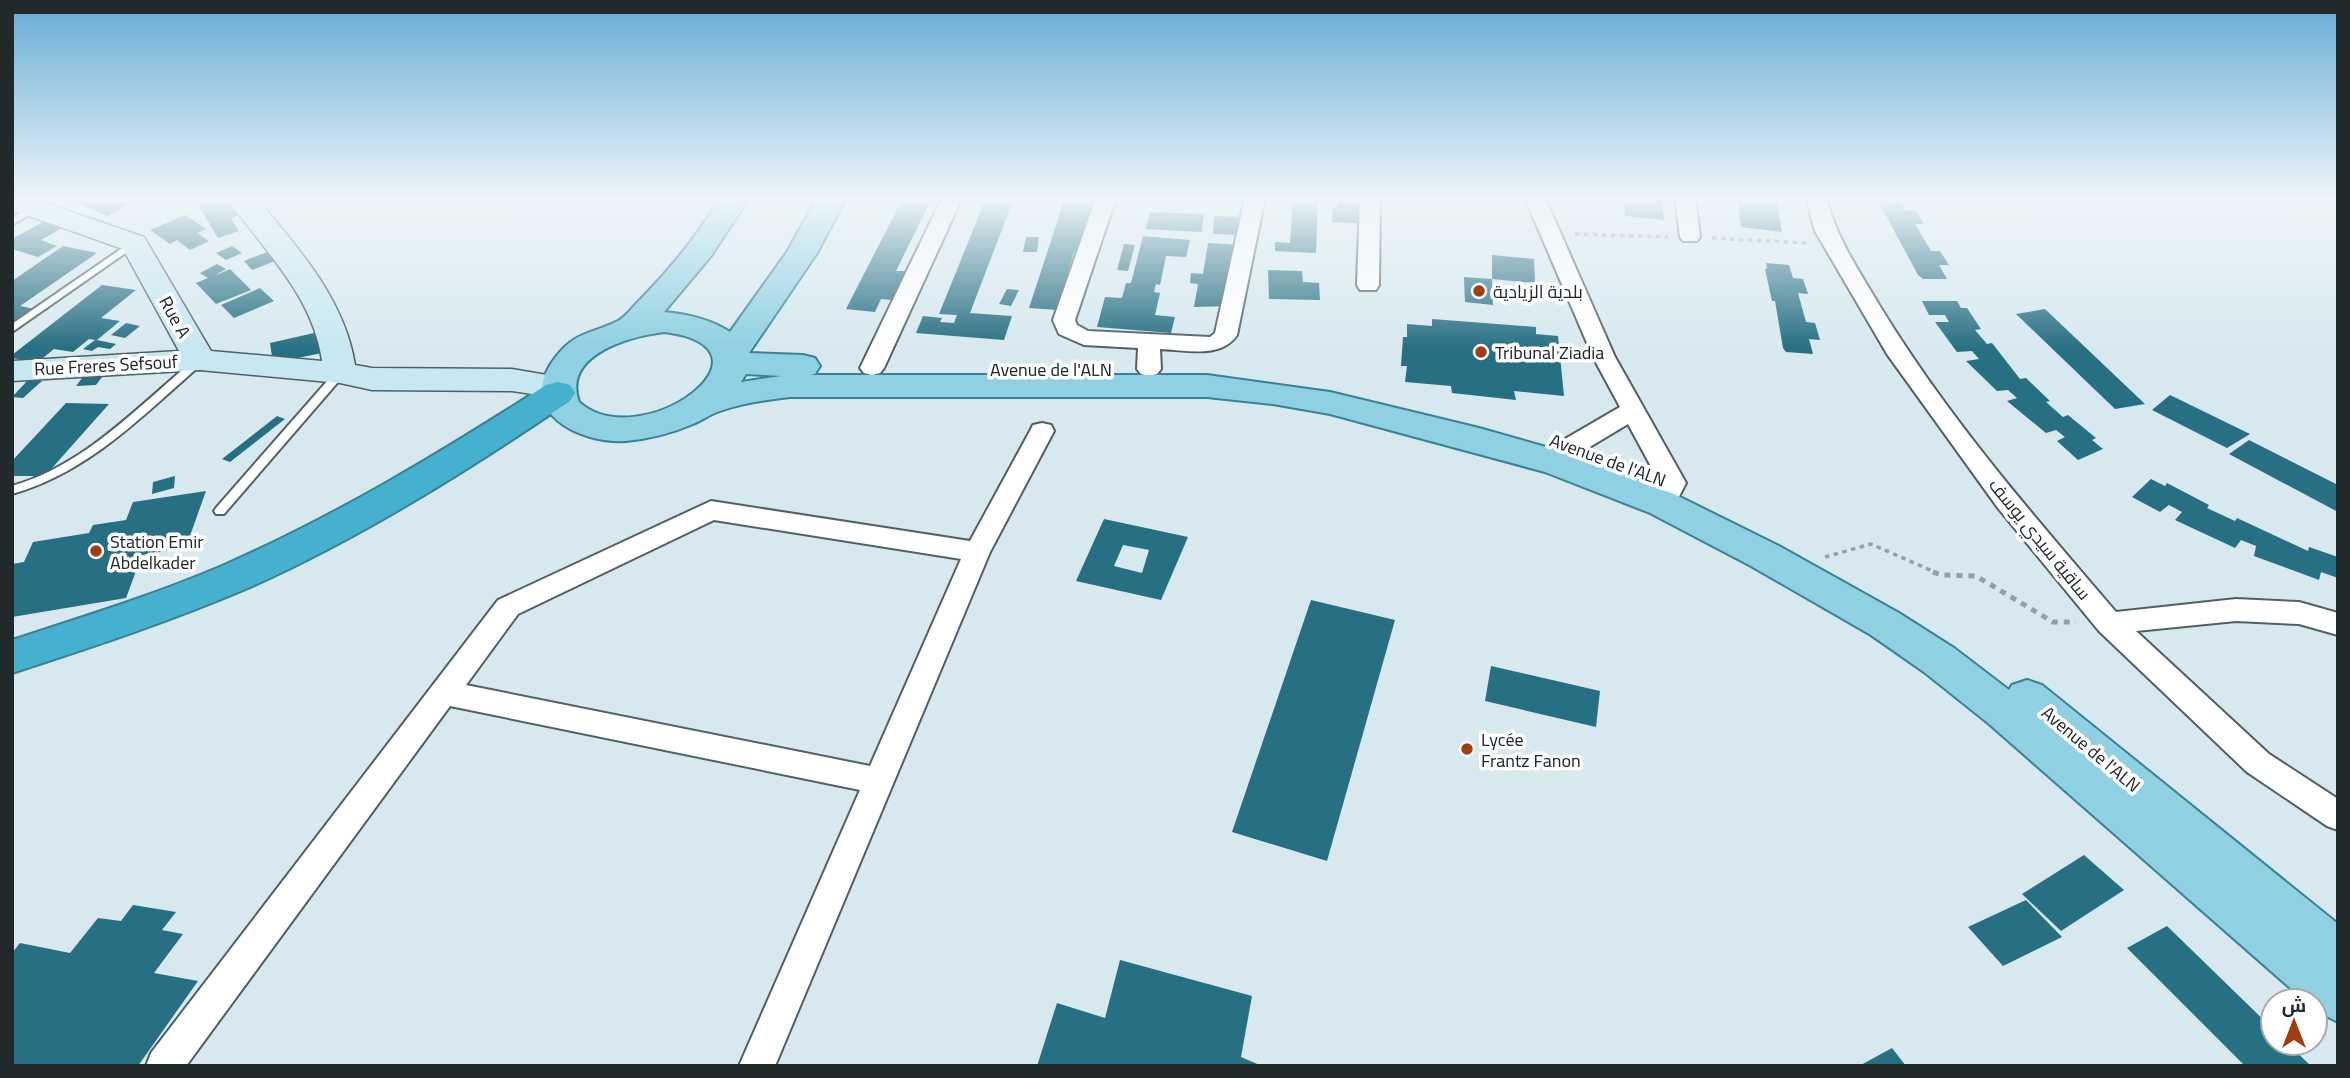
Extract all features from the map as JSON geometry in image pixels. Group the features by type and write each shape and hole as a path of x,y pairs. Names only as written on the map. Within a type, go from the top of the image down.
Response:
{"highway":[{"path":"12,657 235,577 302,545 392,498 488,440 558,390"}],"main road":[{"name":"Rue A","path":"137,248 200,360"},
{"path":"281,248 316,298 340,356 340,373"},
{"path":"631,327 669,289 703,248"},
{"path":"730,360 719,338 696,326 666,322 631,327 591,344 566,366 558,390 561,404 581,421 614,429 653,425 678,417 700,405 716,392 726,378 730,360 805,248"},
{"name":"Avenue de l'ALN","path":"730,360 872,368 1149,355 1477,418 1566,454"},
{"path":"340,373 380,363 518,363 576,356"},
{"path":"200,360 340,373 372,380 512,380 558,390"},
{"name":"Rue Freres Sefsouf","path":"12,371 200,360"},
{"path":"700,405 750,391 790,386 1207,386 1273,393 1343,406 1467,436 1566,454 1668,493 1939,660 2003,710 2338,997"},
{"name":"Avenue de l'ALN","path":"1668,493 1821,558 1871,586 1973,654 2338,955"}],"street":[{"path":"872,368 928,248"},
{"path":"1089,248 1064,320 1068,329 1084,338 1149,355 1220,342 1226,335 1244,248"},
{"path":"1368,285 1369,248"},
{"path":"1557,248 1668,493"},
{"name":"ساقية سيدي يوسف","path":"1835,248 1895,349 2007,502 2109,623 2258,763 2338,816"},
{"path":"1566,454 1632,411"},
{"path":"757,1066 977,552 1042,431"},
{"path":"164,1066 508,607 711,510 977,552"},
{"path":"2109,623 2236,610 2299,613 2338,624"},
{"path":"444,693 879,781"}],"lane":[{"path":"12,329 126,248"},
{"path":"12,490 52,477 80,460 200,360"},
{"path":"220,511 340,373"}],"path":[{"path":"1821,558 1871,544 1941,575 1976,576 2053,622 2109,623"}],"building":[{"path":"12,248 53,248 38,257"},
{"path":"60,248 97,253 20,306 39,310 12,329 12,281"},
{"path":"235,248 242,253 226,260 216,253"},
{"path":"877,248 907,248 896,271 906,271 892,300 881,299 875,312 846,309"},
{"path":"966,248 995,248 970,313 1012,316 1004,340 916,333 923,316 942,318 940,322 954,323 957,315 939,314"},
{"path":"1024,248 1037,248 1037,252 1023,252"},
{"path":"1049,248 1078,248 1077,253 1074,252 1057,310 1029,308"},
{"path":"1123,248 1134,248 1128,271 1117,270"},
{"path":"1140,248 1188,248 1186,257 1166,256 1160,285 1156,284 1154,292 1160,293 1155,315 1175,317 1171,333 1097,327 1105,297 1122,298 1126,283 1131,283"},
{"path":"1207,248 1242,248 1231,306 1194,307 1198,284 1190,283 1191,273 1203,274"},
{"path":"1275,248 1316,248 1316,253 1275,251"},
{"path":"1904,248 1940,251 1949,265 1939,265 1947,279 1923,279"},
{"path":"267,252 275,261 252,270 244,261"},
{"path":"1492,255 1534,259 1535,283 1492,279"},
{"path":"1766,263 1789,265 1793,278 1803,279 1808,294 1798,293 1806,322 1815,323 1820,340 1809,339 1813,354 1786,352 1783,348 1775,301 1772,301 1765,269"},
{"path":"217,264 226,269 214,276 230,269 251,290 216,304 196,283 208,278 200,273"},
{"path":"1268,270 1302,271 1303,282 1319,283 1320,300 1269,299"},
{"name":"بلدية الزيادية","path":"1464,277 1492,279 1493,305 1465,302"},
{"path":"102,285 136,290 101,318 120,321 97,340 116,344 110,349 83,349 95,340 89,339 73,352 54,349 38,362 12,358 12,355"},
{"path":"260,288 274,301 234,318 221,305"},
{"path":"1007,289 1019,290 1011,306 999,304"},
{"path":"1922,301 1957,301 1961,308 1967,308 1981,329 1975,330 1987,344 1992,343 2020,379 2026,378 2050,401 2046,402 2063,417 2068,415 2096,438 2092,440 2103,449 2078,460 2057,441 2065,437 2056,430 2046,433 2007,401 2017,398 2008,390 1997,391 1966,361 1979,359 1972,351 1957,352 1935,322 1949,322 1945,315 1929,315"},
{"path":"2045,309 2145,404 2115,409 2016,314"},
{"name":"Tribunal Ziadia","path":"1432,319 1536,327 1536,334 1558,336 1564,396 1514,391 1516,400 1452,393 1451,386 1405,382 1407,366 1401,366 1403,337 1407,337 1407,324 1432,326"},
{"path":"126,323 140,326 125,338 111,335"},
{"path":"327,330 327,352 273,363 270,343"},
{"path":"106,372 96,385 76,386 86,373"},
{"path":"28,380 42,381 23,398 12,397"},
{"path":"2170,395 2250,434 2227,448 2152,410"},
{"path":"66,403 109,404 45,476 12,476 12,461"},
{"path":"277,416 285,419 230,462 222,459"},
{"path":"2249,440 2338,485 2338,512 2229,454"},
{"path":"175,476 174,488 152,494 153,482"},
{"path":"2151,479 2165,486 2167,483 2209,505 2207,508 2235,521 2237,518 2308,551 2309,547 2338,557 2338,578 2321,572 2319,580 2254,556 2256,546 2241,540 2235,548 2175,520 2182,512 2169,505 2160,512 2132,497"},
{"name":"Station Emir Abdelkader","path":"206,491 186,547 142,555 126,598 12,617 12,564 24,562 33,542 89,533 93,525 126,520 133,502"},
{"path":"1104,519 1188,537 1161,600 1076,581","holes":["1123,545 1149,550 1142,573 1114,566"]},
{"path":"1311,600 1395,620 1327,861 1232,832"},
{"path":"1491,666 1600,691 1596,727 1485,701"},
{"path":"2084,855 2124,890 2061,931 2022,894"},
{"path":"2026,900 2062,937 2003,966 1968,927"},
{"path":"133,905 176,912 162,930 183,934 154,973 198,981 138,1066 12,1066 12,953 20,943 70,953 98,918 121,921"},
{"path":"2167,926 2259,1015 2259,1057 2302,1057 2311,1066 2245,1066 2127,948"},
{"path":"1120,960 1252,996 1241,1057 1262,1066 1037,1066 1057,1003 1105,1018"},
{"path":"1892,1048 1906,1066 1859,1066"}],"place":[{"name":"بلدية الزيادية","path":"1479,291"},
{"name":"Tribunal Ziadia","path":"1481,352"},
{"name":"Station Emir Abdelkader","path":"96,551"},
{"name":"Lycée Frantz Fanon","path":"1467,749"}]}
